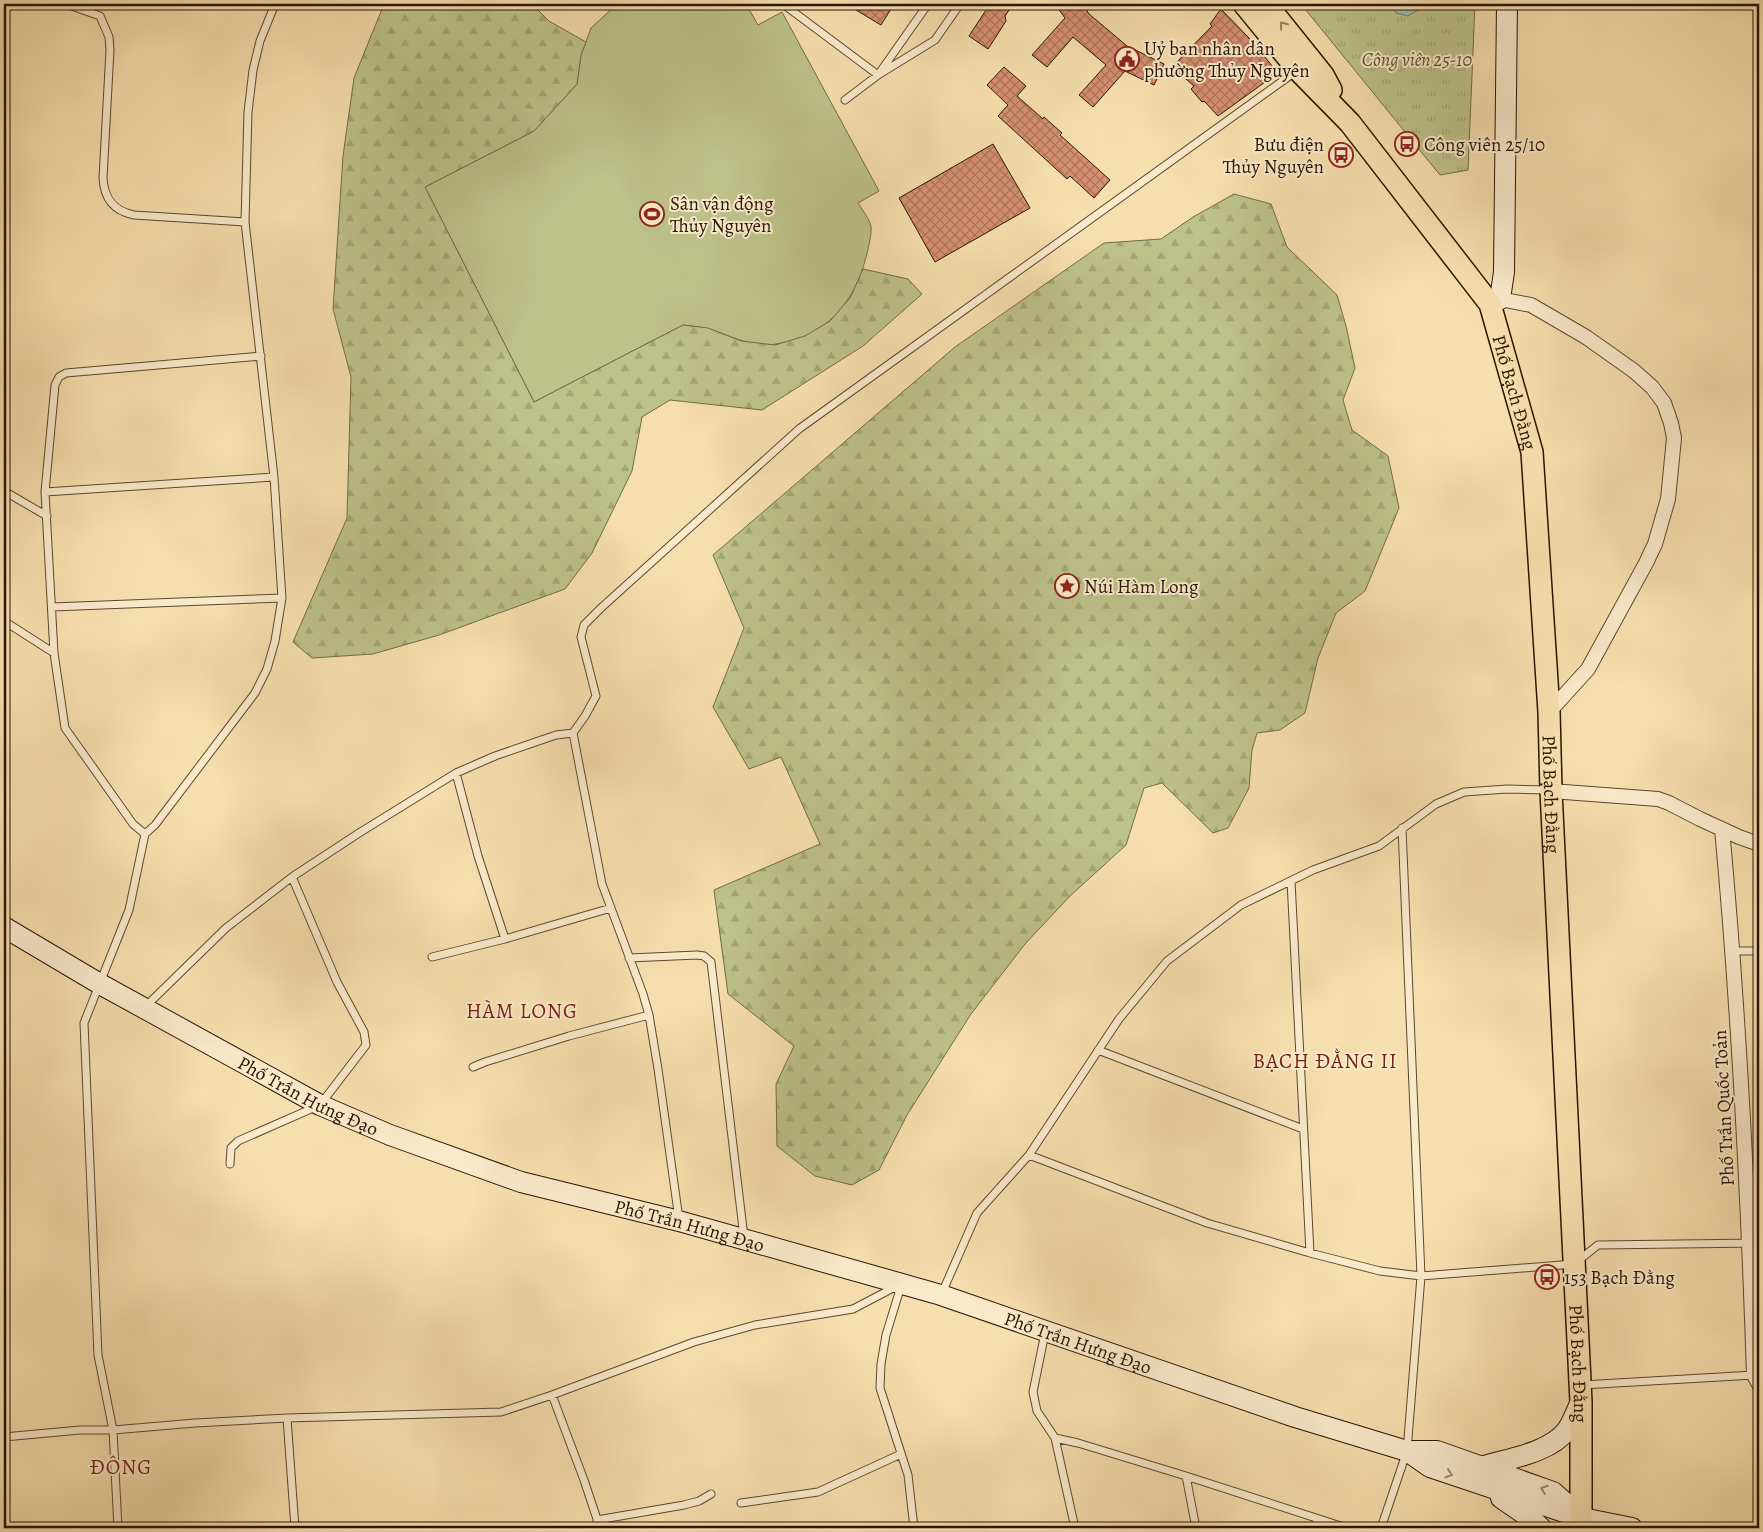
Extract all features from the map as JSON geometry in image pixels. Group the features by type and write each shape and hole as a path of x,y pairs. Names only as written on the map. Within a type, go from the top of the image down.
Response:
{"main road":[{"name":"Phố Bạch Đằng","path":"1251,4 1323,75 1350,124"},
{"name":"Phố Bạch Đằng","path":"1251,4 1298,70 1350,124 1495,301 1532,452 1550,712 1551,791 1580,1394 1582,1525"}],"street":[{"path":"1508,4 1504,272 1495,301 1531,305 1586,337 1634,371 1652,387 1664,403 1674,438 1668,499 1655,544 1588,669 1550,712"},
{"path":"1551,791 1658,799 1759,844"},
{"name":"Phố Trần Quốc Toản","path":"1722,829 1734,950 1754,1243 1757,1380"},
{"name":"Phố Trần Hưng Đạo","path":"4,927 100,984 320,1105 390,1135 522,1182 679,1221 941,1295 1296,1417 1407,1451 1436,1451 1481,1475 1553,1492 1582,1525"},
{"path":"1541,1528 1481,1475 1552,1443 1566,1431 1580,1394"},
{"path":"1582,1525 1632,1528"}],"lane":[{"path":"66,4 81,6 100,16 109,37 110,50 103,188 111,204 118,210 134,215 245,222"},
{"path":"118,1528 113,1430 98,1355 84,1023 129,910 145,834 156,825 255,693 267,669 275,641 282,598 274,477 245,222 248,112 253,70 260,41 275,4"},
{"path":"783,4 878,75"},
{"path":"878,75 928,4"},
{"path":"845,100 878,75 936,40 960,4"},
{"path":"679,1221 649,1015 602,884 573,733 596,696 581,637 584,625 799,430 1298,70"},
{"path":"145,834 133,824 65,728 54,653 45,492 55,385 58,377 66,373 261,356"},
{"path":"45,492 274,477"},
{"path":"4,491 47,516"},
{"path":"52,607 282,598"},
{"path":"4,622 54,653"},
{"path":"145,1008 226,928 292,877 359,833 456,772 556,735 573,733"},
{"path":"456,772 478,856 505,939"},
{"path":"941,1295 977,1213 1029,1155 1098,1050 1167,960 1241,905 1313,870 1379,846 1436,804 1464,792 1507,789 1551,791"},
{"path":"1381,1528 1407,1451 1421,1276 1402,828"},
{"path":"230,1164 231,1148 238,1141 320,1105 366,1045 364,1032 337,982 292,877"},
{"path":"1291,881 1310,1253"},
{"path":"432,957 505,939 611,908"},
{"path":"1734,950 1759,951"},
{"path":"629,958 697,955 704,956 711,962 744,1240"},
{"path":"473,1067 569,1036 649,1015"},
{"path":"1098,1050 1303,1129"},
{"path":"1029,1155 1207,1224 1380,1271 1421,1276 1574,1264 1598,1245 1754,1243"},
{"path":"4,1437 80,1430 113,1430 287,1418 501,1412 694,1342 755,1325 853,1309 902,1283"},
{"path":"902,1283 886,1335 881,1364 880,1388 908,1475 914,1528"},
{"path":"1045,1331 1033,1392 1037,1411 1055,1438 1075,1528"},
{"path":"1580,1394 1757,1380"},
{"path":"552,1395 600,1528"},
{"path":"287,1418 295,1528"},
{"path":"1055,1438 1078,1443 1186,1476 1346,1528"},
{"path":"742,1503 818,1492 901,1454"},
{"path":"1186,1476 1196,1528"},
{"path":"597,1520 684,1505 699,1501 711,1494"},
{"path":"1316,1518 1318,1528"}],"green space":[{"path":"384,4 532,4 549,21 586,42 581,55 577,84 534,131 425,187 534,402 683,325 708,328 741,341 775,345 805,336 830,321 850,298 863,269 908,279 922,294 863,346 762,410 670,400 642,417 632,471 592,553 565,589 439,635 373,654 312,658 293,642 347,518 351,377 333,309 343,156 354,78"},
{"name":"Sân vận động Thủy Nguyên","path":"617,4 746,4 758,25 782,12 879,191 858,203 871,226 869,246 861,273 846,303 823,326 809,334 793,340 768,345 742,341 710,329 683,325 534,402 425,187 534,131 577,84 581,55 591,28"},
{"name":"Công viên 25-10","path":"1301,4 1475,4 1468,170 1440,175"},
{"path":"1234,194 1271,204 1287,247 1337,295 1355,368 1343,400 1352,430 1388,456 1399,508 1365,591 1336,613 1318,658 1305,713 1280,730 1257,733 1252,750 1249,788 1228,828 1213,833 1162,783 1144,788 1126,845 1070,896 1025,944 971,1014 907,1115 879,1170 852,1185 815,1176 777,1146 776,1084 794,1046 728,994 714,890 820,844 781,757 749,769 713,707 744,628 713,555 955,347 1104,243 1161,239 1193,217"}],"water":[{"path":"1390,4 1422,4 1418,10 1408,16 1396,13"}],"building":[{"path":"846,4 894,4 881,25"},
{"path":"990,4 1013,4 1005,16 1006,21 988,49 969,36"},
{"name":"Uỷ ban nhân dân phường Thủy Nguyên","path":"1055,4 1083,4 1089,14 1127,46 1164,64 1154,85 1125,71 1093,107 1079,95 1106,65 1073,37 1047,67 1032,55 1065,18"},
{"path":"1221,9 1273,67 1272,77 1218,116 1191,89 1194,86 1172,67 1212,26 1210,24"},
{"path":"1004,67 1026,86 1017,96 1062,133 1060,135 1110,180 1094,198 1070,176 1067,179 998,116 1008,105 987,85"},
{"path":"993,144 1030,208 935,262 899,198"}],"place":[{"name":"Uỷ ban nhân dân phường Thủy Nguyên","path":"1127,59"},
{"name":"Công viên 25/10","path":"1407,144"},
{"name":"Bưu điện Thủy Nguyên","path":"1341,155"},
{"name":"Sân vận động Thủy Nguyên","path":"652,214"},
{"name":"Núi Hàm Long","path":"1067,586"},
{"name":"153 Bạch Đằng","path":"1547,1277"}],"district":[{"name":"HÀM LONG","path":"522,1011"},
{"name":"BẠCH ĐẰNG II","path":"1325,1061"},
{"name":"ĐÔNG","path":"121,1467"}]}
